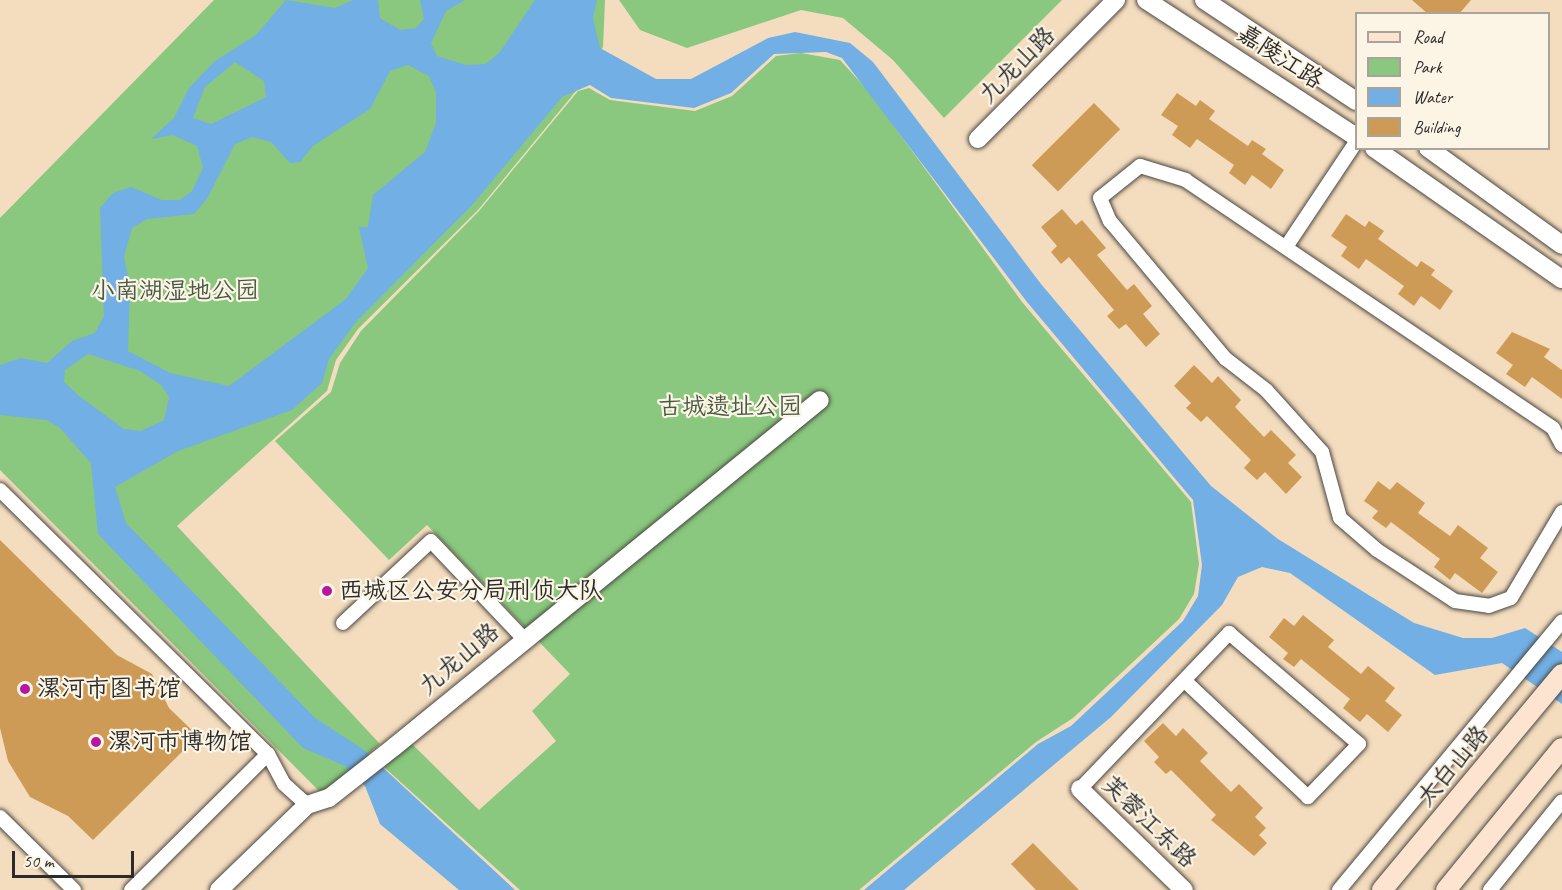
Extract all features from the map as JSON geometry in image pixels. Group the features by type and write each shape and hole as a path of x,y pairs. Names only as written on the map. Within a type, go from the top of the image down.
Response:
{"main road":[{"name":"太白山路","path":"1382,890 1562,674"},
{"path":"1446,890 1562,748"}],"street":[{"name":"九龙山路","path":"978,139 1116,0"},
{"name":"嘉陵江路","path":"1146,0 1355,135"},
{"name":"嘉陵江路","path":"1204,0 1355,100"},
{"path":"1288,243 1355,143"},
{"path":"1377,150 1562,279"},
{"path":"1431,150 1562,245"},
{"path":"1562,445 1553,428 1288,243 1186,180 1140,166 1101,198 1110,221 1226,358 1266,390 1322,452 1340,518 1377,550 1455,601 1489,606 1511,598 1562,512"},
{"name":"九龙山路","path":"219,890 307,805 329,798 394,747 522,637 820,400"},
{"path":"0,490 268,754 284,784 307,805"},
{"path":"343,623 431,541 522,637"},
{"path":"1339,890 1515,682 1560,624"},
{"path":"1080,789 1184,680 1229,633 1359,744 1308,797 1184,680"},
{"path":"131,890 268,754"},
{"name":"芙蓉江东路","path":"1080,789 1184,890"},
{"path":"1490,890 1562,801"},
{"path":"0,817 74,890"}],"green space":[{"name":"小南湖湿地公园","path":"214,0 605,0 603,47 576,91 478,210 358,329 336,360 327,391 177,526 380,744 322,794 0,470 0,218"},
{"path":"619,0 1062,0 944,118 893,60 843,18 801,10 687,48 640,30"},
{"name":"古城遗址公园","path":"801,53 840,60 870,93 1022,302 1191,502 1199,564 1194,594 1179,619 1073,718 1036,742 859,890 520,890 384,767 412,744 479,810 556,741 532,711 570,674 427,525 389,560 275,441 331,392 340,363 361,331 479,211 578,91 589,88 610,100 695,111 732,96 776,56"}],"water":[{"path":"286,0 335,8 353,0 378,0 380,18 400,30 416,28 424,19 420,0 465,0 446,11 431,43 437,56 466,65 486,64 500,52 535,0 597,0 593,18 600,48 656,79 691,79 768,38 795,32 850,43 873,62 1041,284 1211,486 1278,539 1414,623 1463,638 1492,638 1525,628 1562,652 1562,704 1502,663 1435,675 1290,573 1262,567 1238,577 1222,605 1111,717 904,890 864,890 1038,744 1071,726 1183,621 1198,596 1202,565 1193,500 1027,302 842,58 826,52 774,54 731,93 694,108 611,98 590,85 562,97 473,204 355,323 329,359 322,383 292,410 178,451 115,487 126,523 315,718 364,750 515,890 459,890 380,824 365,786 345,766 303,748 98,534 91,463 60,428 47,420 0,415 0,365 21,358 47,363 72,341 95,333 104,316 100,208 113,193 131,187 162,200 180,200 192,191 203,168 197,146 173,135 151,139 174,118 189,88 215,61 256,35","holes":["235,62 264,81 266,97 211,124 193,118 205,87","408,65 429,76 436,92 436,123 425,152 373,195 368,227 359,227 368,268 346,299 229,386 170,373 128,351 130,286 124,257 132,228 147,219 194,214 207,199 235,144 252,137 271,142 290,163 300,162 313,146 370,109 390,71","88,354 140,371 161,385 169,397 164,420 141,431 124,429 64,382 65,370"]}],"building":[{"path":"1412,0 1471,0 1461,12 1426,12"},
{"path":"1177,93 1196,106 1200,100 1215,111 1209,119 1248,146 1252,140 1266,149 1262,154 1284,170 1271,189 1252,175 1245,185 1229,173 1234,165 1197,139 1190,148 1172,135 1178,126 1161,115"},
{"path":"1094,103 1120,129 1058,191 1032,165"},
{"path":"1062,209 1076,225 1082,220 1106,248 1097,255 1127,290 1134,284 1152,306 1143,314 1160,334 1146,347 1126,324 1119,329 1107,316 1114,310 1069,257 1061,264 1051,252 1057,246 1041,227"},
{"path":"1346,214 1365,227 1369,221 1384,231 1378,239 1417,267 1421,261 1435,270 1431,275 1453,291 1440,310 1421,296 1414,306 1398,294 1404,286 1366,259 1359,269 1341,256 1347,247 1331,236"},
{"path":"1512,332 1550,349 1544,357 1562,370 1562,399 1532,377 1525,387 1506,374 1513,365 1496,353"},
{"path":"1194,365 1212,383 1218,376 1241,400 1235,407 1264,437 1271,430 1296,455 1288,463 1302,477 1286,494 1265,472 1257,480 1244,468 1251,460 1207,416 1201,422 1186,408 1191,403 1174,386"},
{"path":"1378,481 1390,490 1397,482 1425,503 1418,513 1450,536 1458,525 1488,548 1480,558 1498,572 1482,593 1455,573 1450,580 1434,567 1440,559 1391,522 1386,528 1372,518 1378,511 1364,501"},
{"name":"漯河市博物馆","path":"0,540 117,655 152,674 169,708 198,736 93,840 68,816 30,797 8,761 0,728"},
{"path":"1303,615 1334,640 1328,647 1361,674 1368,666 1395,688 1385,701 1402,715 1388,732 1367,714 1360,722 1343,708 1350,699 1301,659 1294,667 1283,659 1288,653 1269,637 1284,618 1294,626"},
{"path":"1163,723 1176,736 1183,728 1208,753 1200,761 1231,792 1239,784 1263,808 1255,817 1266,828 1259,835 1267,843 1254,856 1211,820 1216,815 1171,770 1166,774 1154,762 1159,757 1144,741"},
{"path":"1033,843 1079,890 1036,890 1011,864"}],"place":[{"name":"西城区公安分局刑侦大队","path":"327,591"},
{"name":"漯河市图书馆","path":"25,689"},
{"name":"漯河市博物馆","path":"96,742"}]}
